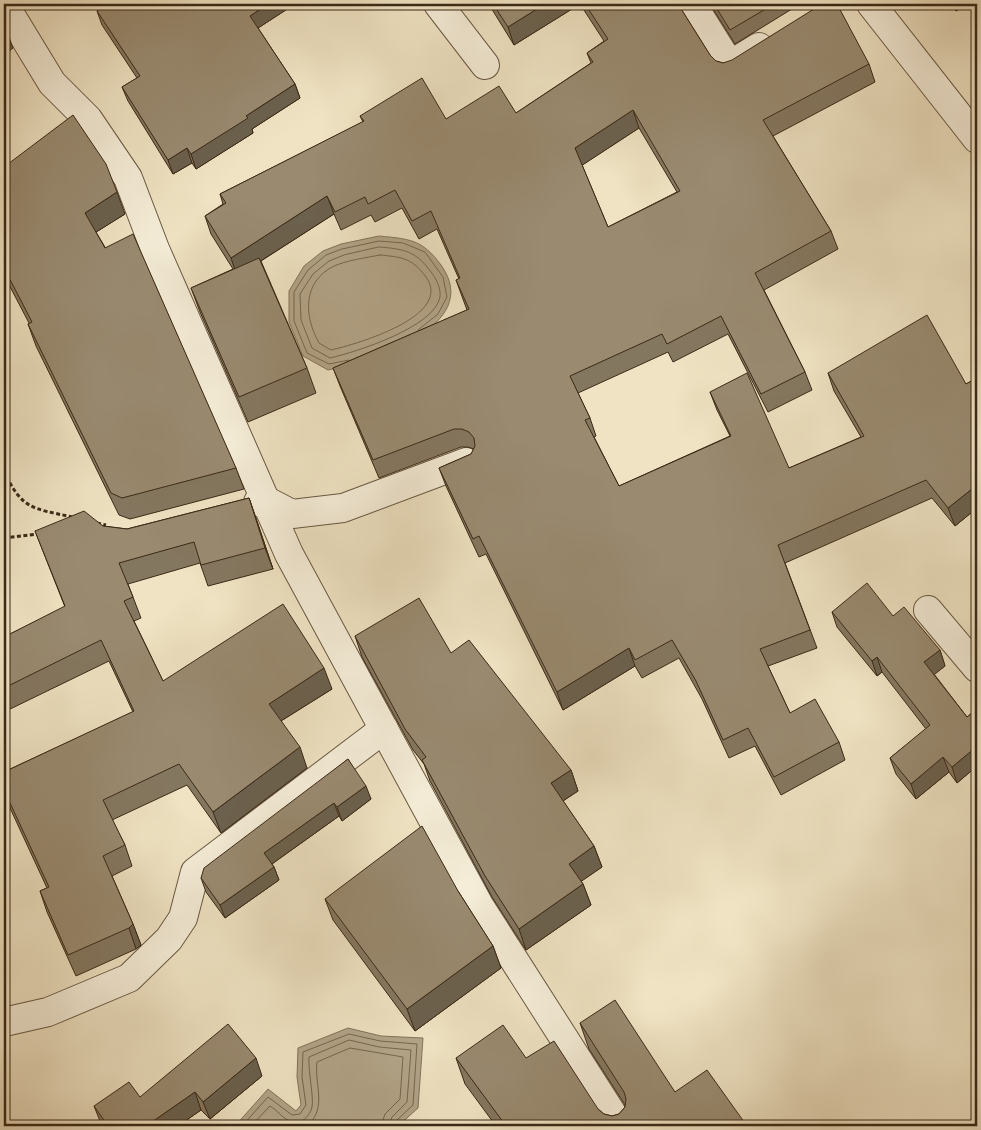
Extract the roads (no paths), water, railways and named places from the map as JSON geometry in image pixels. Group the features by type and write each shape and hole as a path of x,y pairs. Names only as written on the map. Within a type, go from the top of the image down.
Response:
{"street":[{"path":"4,4 52,83 88,119 128,178 155,249 289,554 479,905 620,1126"},
{"path":"438,4 485,65"},
{"path":"692,4 730,65 779,34"},
{"path":"871,4 977,139"},
{"path":"234,508 265,500 292,514 343,508 466,462"},
{"path":"928,610 977,668"},
{"path":"4,1022 48,1012 129,978 169,939 183,918 195,872 384,729"}],"water":[{"path":"379,236 414,242 421,245 434,256 441,265 451,287 448,306 436,323 417,337 394,349 370,358 328,370 303,356 289,322 289,291 304,266 323,251 341,244"},
{"path":"348,1028 381,1036 423,1038 418,1108 398,1126 235,1126 268,1089 296,1111 301,1105 297,1077 298,1048"}]}
